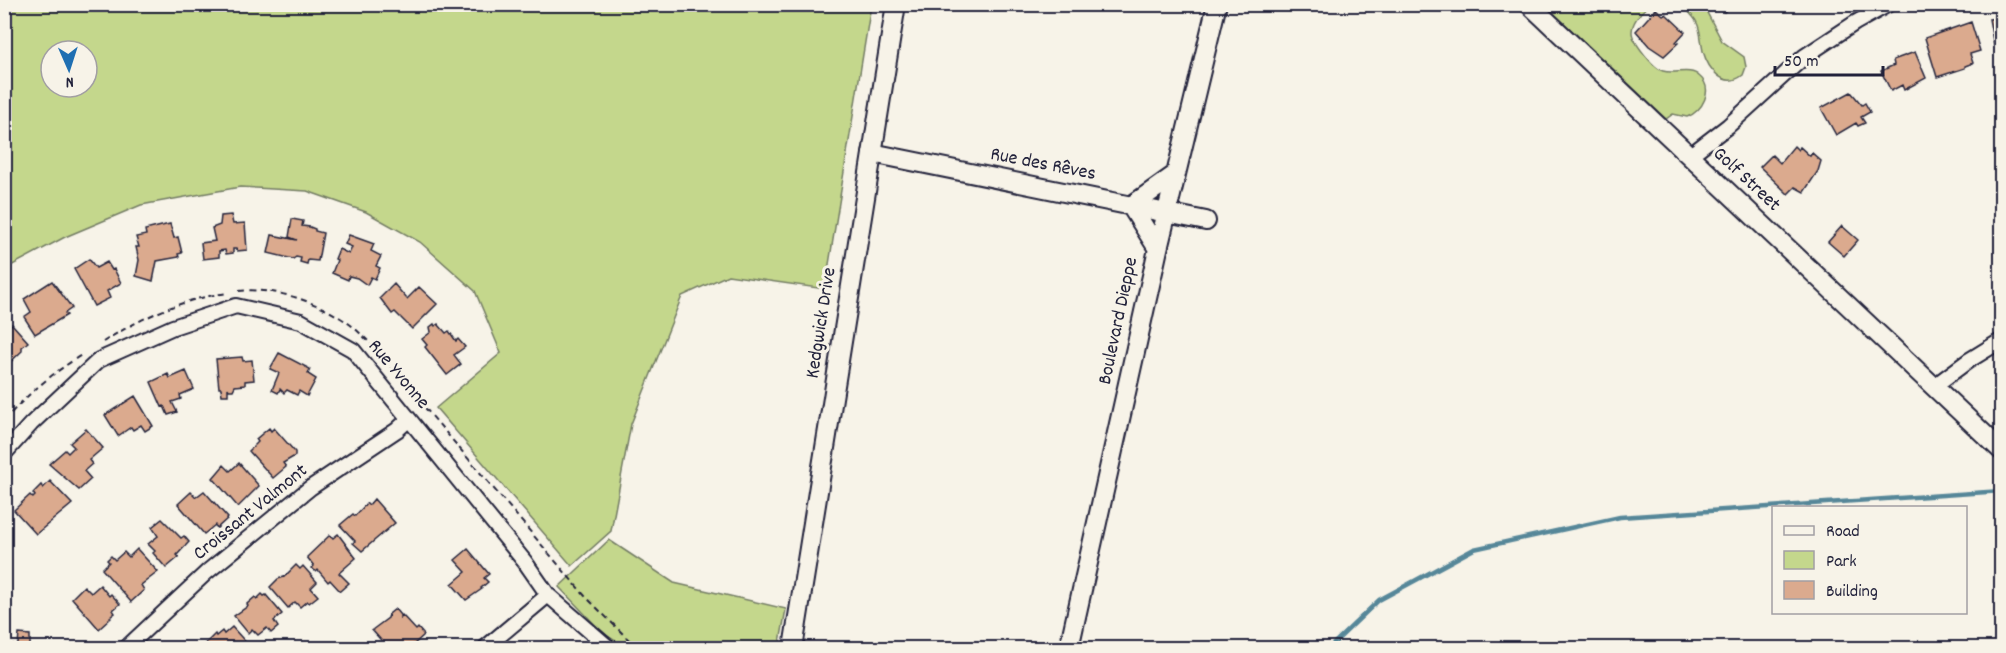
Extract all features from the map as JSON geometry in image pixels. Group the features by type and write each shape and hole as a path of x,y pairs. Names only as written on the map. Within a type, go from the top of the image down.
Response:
{"street":[{"name":"Kedgwick Drive","path":"793,648 896,4"},
{"name":"Boulevard Dieppe","path":"1069,648 1158,249 1218,4"},
{"name":"Golf Street","path":"1529,4 2001,451"},
{"path":"1689,156 1728,126 1805,56 1889,4"},
{"name":"Rue des Rêves","path":"872,153 1206,221"},
{"path":"1158,249 1131,206 1176,174"},
{"name":"Rue Yvonne","path":"4,454 31,424 99,360 173,327 236,306 301,321 353,350 525,562 548,595 609,648"},
{"path":"1933,387 2001,340"},
{"name":"Croissant Valmont","path":"126,648 207,572 302,495 397,430 409,419"},
{"path":"485,648 548,595"}],"path":[{"path":"100,343 161,312 206,296 248,290 287,295 320,307 347,322 369,342 585,596 629,640 642,648"},
{"path":"4,421 16,407 66,365 83,354"}],"green space":[{"path":"5,4 871,5 825,289 728,275 682,296 631,424 611,531 572,566 436,408 501,353 475,291 420,242 366,212 307,191 240,187 141,205 65,237 5,269"},
{"path":"1545,5 1649,5 1634,24 1632,32 1639,48 1663,71 1691,72 1699,76 1706,87 1705,100 1702,105 1687,117 1673,114 1666,119"},
{"path":"1682,5 1703,5 1722,41 1744,57 1746,67 1743,75 1736,79 1723,79 1713,70 1705,58 1697,23"},
{"path":"609,540 674,583 786,609 779,648 627,648 604,634 559,587"}],"building":[{"path":"1719,4 1735,4 1724,12"},
{"path":"1656,9 1663,15 1666,14 1685,32 1676,42 1678,43 1664,56 1649,46 1636,31"},
{"path":"2000,18 2002,45 1994,46 1989,19"},
{"path":"1971,22 1980,51 1970,54 1973,63 1937,77 1925,38"},
{"path":"1915,52 1926,78 1904,90 1902,85 1891,91 1881,71 1894,65 1893,60"},
{"path":"1851,92 1862,105 1865,103 1870,112 1861,117 1865,123 1858,126 1856,123 1836,135 1821,108"},
{"path":"1794,146 1798,150 1800,147 1810,156 1812,153 1821,161 1818,171 1804,192 1795,187 1788,194 1760,167 1772,155 1780,163"},
{"path":"231,215 233,224 245,223 247,250 233,249 233,253 226,254 225,250 219,251 219,257 203,259 201,243 215,241 212,228 220,225 221,216"},
{"path":"292,219 303,221 302,226 323,233 318,261 308,260 307,264 300,262 301,258 293,259 268,253 272,235 297,240 289,237"},
{"path":"170,224 174,238 178,237 182,253 178,254 179,257 157,261 153,281 136,276 139,260 136,247 139,247 136,237 146,235 145,230"},
{"path":"1842,226 1858,240 1844,256 1828,242"},
{"path":"349,235 374,244 371,251 381,256 376,266 380,268 375,279 371,277 367,285 357,278 349,276 348,280 332,273 339,249 349,254 352,247 345,244"},
{"path":"89,259 96,268 107,262 112,270 114,269 121,283 107,291 110,298 94,306 74,269"},
{"path":"52,281 72,308 65,313 67,315 35,334 24,317 31,312 24,299"},
{"path":"394,284 407,299 419,287 437,304 412,329 395,312 392,314 380,298"},
{"path":"12,324 28,342 4,368 4,327 7,328"},
{"path":"434,324 435,326 438,324 446,333 449,331 456,341 458,339 465,347 454,355 461,364 447,375 425,347 427,345 422,339 431,332 430,327"},
{"path":"279,353 310,369 308,374 316,379 307,396 299,391 297,395 287,390 284,393 280,389 278,393 272,390 279,373 270,369"},
{"path":"242,357 243,361 252,360 254,380 245,381 245,385 235,386 233,390 228,388 228,395 222,395 221,388 219,388 216,359"},
{"path":"186,371 194,389 180,395 181,399 172,402 177,412 168,415 151,382 168,374 170,378"},
{"path":"135,396 153,426 145,431 141,425 133,430 131,427 118,436 105,415"},
{"path":"269,428 271,431 274,428 295,452 295,456 283,463 286,467 273,478 249,451 258,442 256,439"},
{"path":"86,429 103,448 89,460 92,464 84,471 91,479 79,490 49,464 65,450 68,453 74,447 70,443"},
{"path":"239,463 259,486 238,507 213,478 224,465 230,471"},
{"path":"50,481 72,504 36,534 14,510 30,495 33,498 35,496 33,493 41,485 43,488"},
{"path":"204,491 228,518 217,528 215,525 204,534 178,504 191,492 196,497"},
{"path":"374,499 395,523 362,551 340,525 353,514 355,516"},
{"path":"162,519 181,538 184,536 189,542 177,555 179,557 166,568 148,544 158,536 152,527"},
{"path":"338,534 356,558 339,573 349,583 340,591 318,570 316,572 312,568 314,566 307,557 330,535 333,538"},
{"path":"137,549 158,572 141,585 144,590 131,602 102,569 111,556 115,560 124,552 129,557"},
{"path":"468,549 489,574 484,578 488,582 482,589 466,600 452,584 466,572 455,560"},
{"path":"296,565 300,569 303,566 317,582 311,588 318,596 300,607 295,602 288,608 270,587"},
{"path":"100,585 120,604 113,610 115,613 111,618 99,629 72,598 84,586 91,593"},
{"path":"262,594 266,595 282,614 274,621 278,627 271,633 267,628 258,635 252,629 248,633 234,616 248,606 247,604 255,597 257,599"},
{"path":"395,609 400,618 402,615 424,635 412,646 413,648 388,648 372,630 388,618"},
{"path":"232,627 251,648 201,648 215,634 216,636 222,631 224,634"},
{"path":"19,634 30,635 30,647 35,648 10,648 18,644"}],"waterway":[{"path":"1782,506 2002,491"},
{"path":"1329,648 1379,600 1474,549 1620,517 1772,507"}]}
